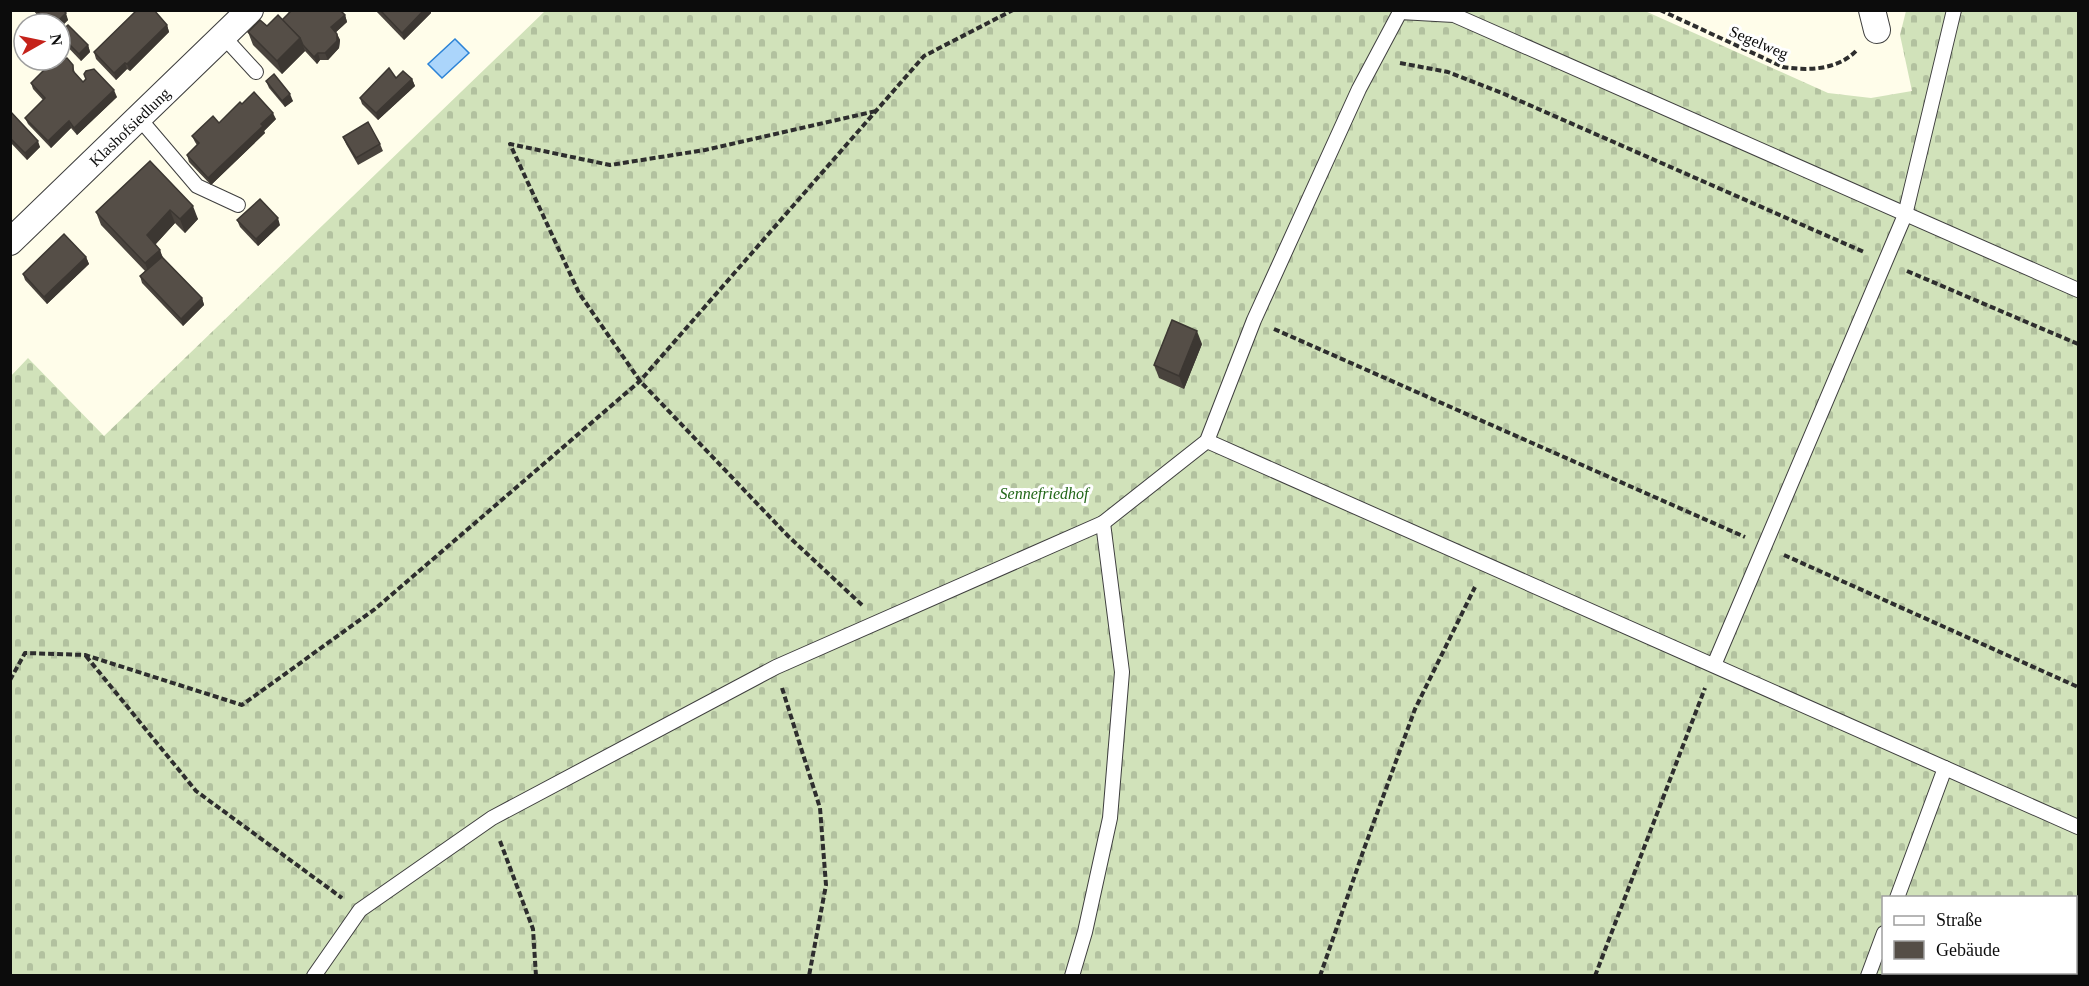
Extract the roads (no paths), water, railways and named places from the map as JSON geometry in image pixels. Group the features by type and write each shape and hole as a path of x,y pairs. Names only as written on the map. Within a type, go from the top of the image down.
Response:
{"street":[{"name":"Klashofsiedlung","path":"10,242 250,10"}],"lane":[{"path":"1714,665 1905,215 1954,10"},
{"path":"314,975 360,910 492,818 776,668 1103,523 1207,441 1254,320 1359,89 1400,12 1454,15 2079,290"},
{"path":"223,36 256,72"},
{"path":"139,118 198,186 238,205"},
{"path":"1207,441 2079,827"},
{"path":"1071,975 1085,932 1110,818 1122,672 1103,523"},
{"path":"1897,896 1945,768"},
{"path":"1868,975 1882,938"}],"water":[{"path":"455,39 469,53 442,78 428,64"}],"park label":[{"name":"Sennefriedhof","path":"1044,493"}]}
